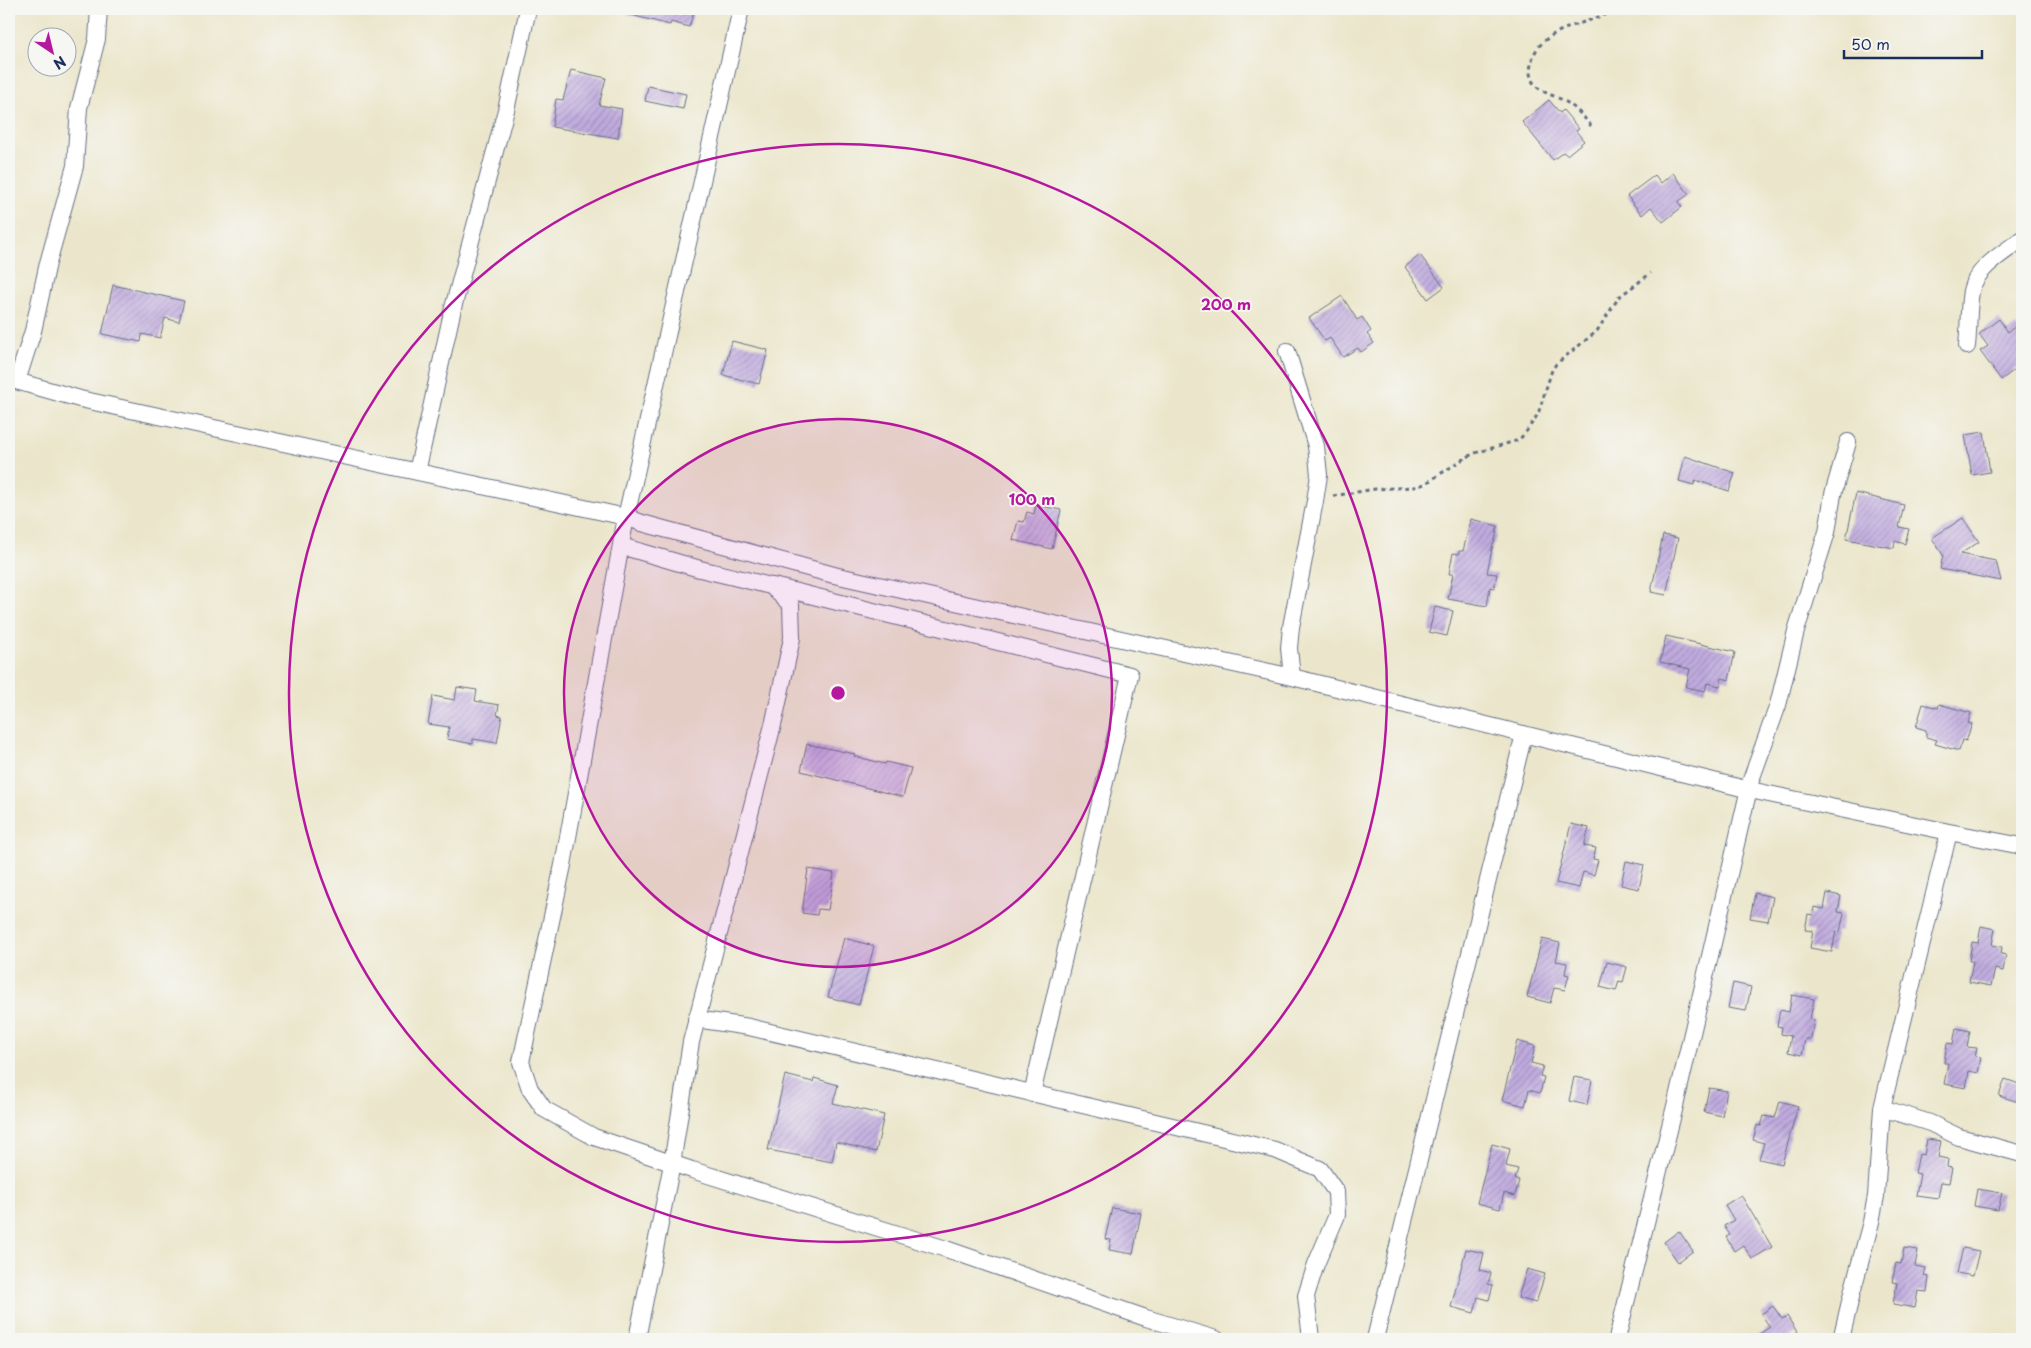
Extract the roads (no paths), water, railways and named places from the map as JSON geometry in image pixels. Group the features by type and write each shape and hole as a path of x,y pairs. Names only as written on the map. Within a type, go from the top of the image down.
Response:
{"street":[{"path":"99,9 97,38 79,108 75,166 48,263 33,331 13,380 80,399 626,517 834,575 1292,677 1750,790 2022,846"},
{"path":"417,472 453,308 506,110 528,9"},
{"path":"741,9 626,517 563,866 522,1062 530,1089 544,1109 594,1137 672,1164 946,1249 1146,1318 1216,1339"},
{"path":"1967,346 1971,290 1977,278 1991,262 2022,239"},
{"path":"1287,351 1316,446 1318,475 1316,501 1291,627 1289,648 1292,677"},
{"path":"1617,1339 1754,772 1778,705 1796,631 1813,572 1822,550 1833,494 1848,442"},
{"path":"621,546 700,569 1130,675 1032,1094"},
{"path":"637,1339 672,1164 690,1042 774,721 792,638 792,605 771,586"},
{"path":"1378,1339 1524,734"},
{"path":"1841,1339 1852,1289 1871,1222 1877,1186 1882,1108 1949,832"},
{"path":"696,1019 750,1027 1275,1150 1320,1169 1336,1192 1337,1215 1316,1264 1306,1296 1311,1339"},
{"path":"1882,1108 1930,1123 1959,1137 2022,1154"}]}
